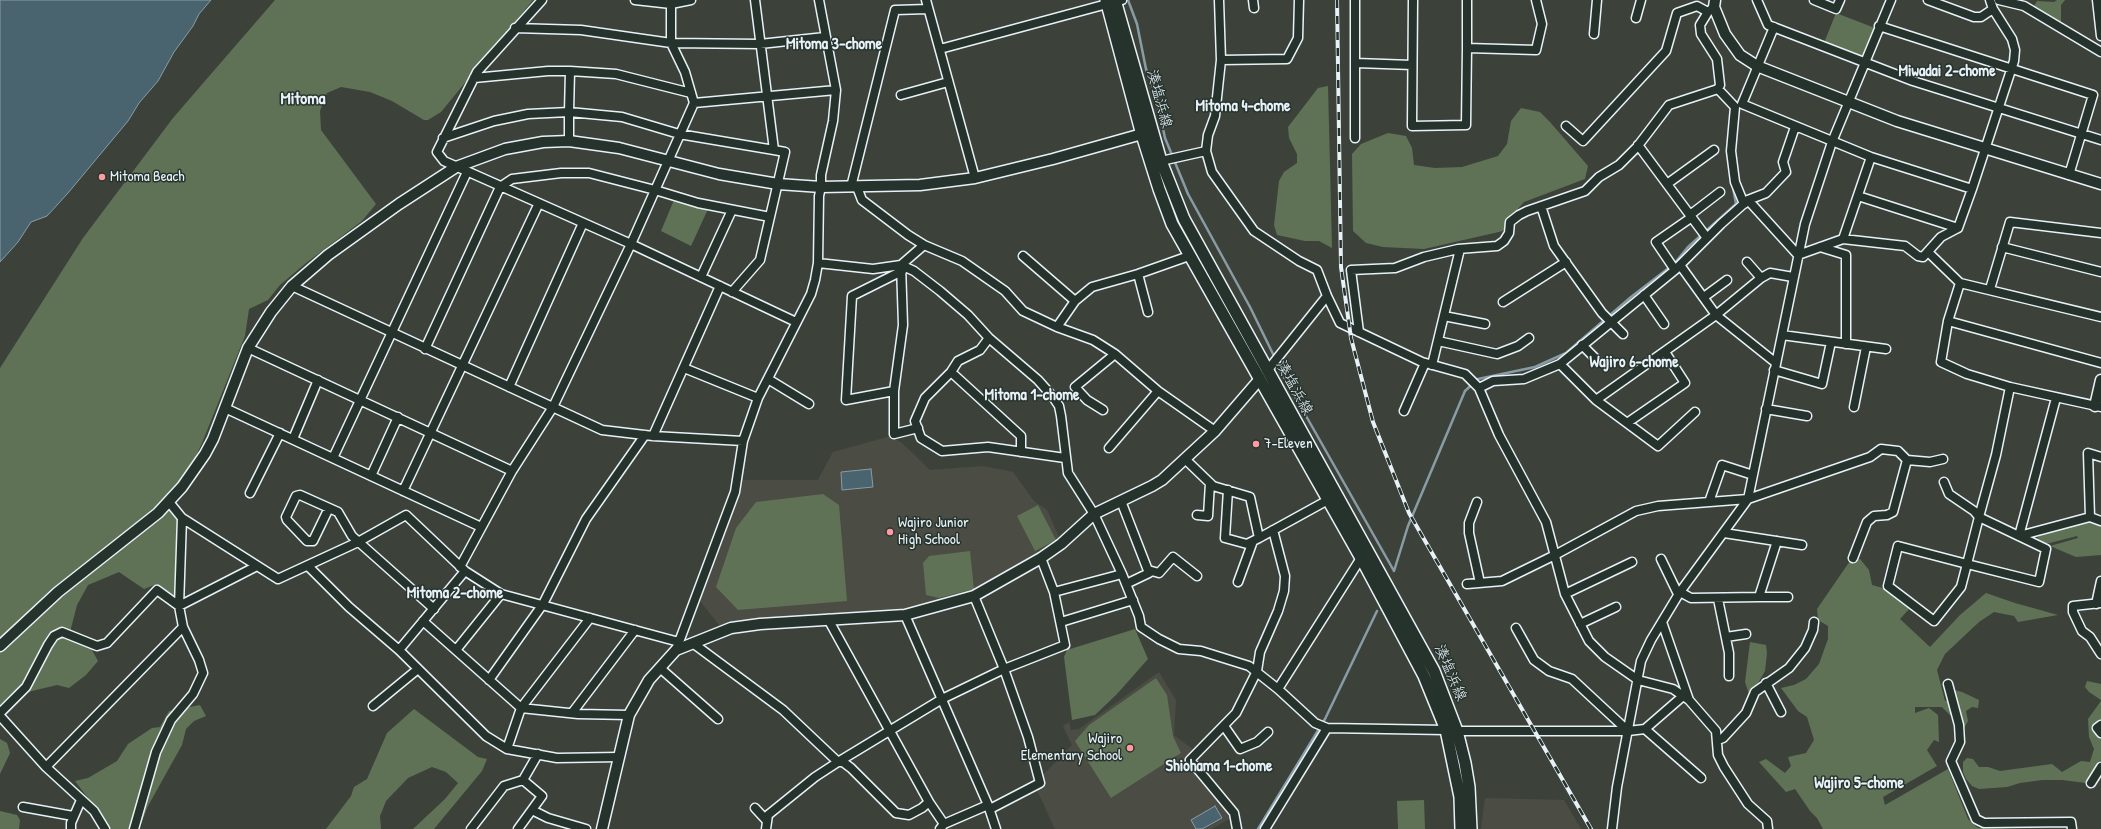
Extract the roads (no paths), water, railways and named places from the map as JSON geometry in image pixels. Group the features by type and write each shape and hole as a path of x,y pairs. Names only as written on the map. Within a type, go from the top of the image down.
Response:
{"main road":[{"name":"湊塩浜線","path":"1113,1 1147,133 1159,189 1172,224 1361,558 1452,730 1460,797 1461,829"},
{"name":"湊塩浜線","path":"1147,133 1161,161 1169,186 1187,226 1421,644 1444,693 1452,730 1469,787 1472,829"}],"street":[{"path":"542,0 515,28 474,78 437,152 444,161 631,244 796,322"},
{"path":"635,0 669,2 690,0"},
{"path":"755,0 774,150"},
{"path":"602,829 629,715 649,680 678,646 735,492 743,441 758,398 811,294 818,263 818,196 833,121 836,90 819,0"},
{"path":"926,0 975,178"},
{"path":"1219,0 1222,60 1215,116 1208,135 1206,151 1212,172 1254,231 1299,261 1317,270 1340,323 1428,364 1465,374 1479,388 1500,435 1546,522 1565,594 1589,641 1605,657 1638,680 1673,689 1686,698 1716,731 1718,740 1718,755 1724,767 1748,804 1767,820 1768,829"},
{"path":"1222,60 1287,59 1298,38 1299,0"},
{"path":"1355,0 1355,138"},
{"path":"1413,0 1412,126 1466,126 1467,0"},
{"path":"1467,48 1536,50 1542,24 1536,0"},
{"path":"1594,34 1597,0"},
{"path":"1636,18 1641,0"},
{"path":"1757,0 1768,25 1912,81 2101,140"},
{"path":"1814,0 1836,9 1840,0"},
{"path":"1612,829 1617,787 1641,661 1679,593 1748,499 1805,224 1832,142 1891,0"},
{"path":"1928,0 1974,17 1981,16 1993,9"},
{"path":"1798,255 1843,239 1905,246 1918,256 1924,257 1929,253 1941,237 1958,228 1986,149 2010,70 2014,50 2012,39 1993,9 1990,0"},
{"path":"1999,0 2024,6 2101,52"},
{"path":"2097,0 2101,36"},
{"path":"940,49 1113,1"},
{"path":"399,650 434,609 463,569 481,527 512,471 554,407 631,244 694,103 684,72 671,43 669,2"},
{"path":"1566,126 1584,141 1666,51 1677,13 1697,6 1712,6"},
{"path":"1712,6 1733,47 1740,55 1757,66 1897,121 2101,184"},
{"path":"1712,6 1700,25 1701,34 1717,59 1720,85 1718,89"},
{"path":"928,9 895,10 882,57 854,186 862,200 924,245 962,261 1005,291 1023,311 1058,327 1093,340 1115,354 1158,391 1216,431"},
{"path":"1879,26 2010,70 2093,95 2080,134 2069,175"},
{"path":"1774,27 1742,104 1871,157 1972,189"},
{"path":"515,28 580,30 671,43 760,44 825,37"},
{"path":"1356,63 1412,65"},
{"path":"474,78 548,70 616,74 691,93"},
{"path":"569,141 570,71"},
{"path":"901,95 948,82"},
{"path":"1359,332 1351,270 1395,268 1424,257 1460,249 1497,246 1504,241 1508,233 1510,222 1527,210 1586,191 1599,178 1619,165 1638,145 1669,105 1718,89"},
{"path":"1718,89 1735,107 1731,151 1735,182 1746,202 1798,255"},
{"path":"694,103 836,90"},
{"path":"443,138 494,121 528,114 569,112 622,118 680,134 785,152 760,260 732,292"},
{"path":"1479,388 1493,381 1524,379 1560,364 1582,345 1609,318 1644,295 1677,268 1705,234 1746,202 1766,193 1786,172 1783,162 1795,127"},
{"path":"0,646 58,592 169,502 204,454 225,408 248,348 271,312 292,286 328,255 399,204 456,167 505,148 543,142 569,141 619,148 719,174 778,184 821,187 920,185 975,178 1147,133"},
{"path":"1638,145 1705,234"},
{"path":"1667,184 1714,150"},
{"path":"1161,161 1206,151"},
{"path":"1843,239 1871,157"},
{"path":"333,458 390,333 467,172"},
{"path":"425,348 500,186 512,179 561,173 589,173 698,203 770,217"},
{"path":"1720,192 1656,242 1677,268 1704,297 1716,315 1775,367 1822,384 1831,342"},
{"path":"1858,196 1958,228"},
{"path":"403,491 539,203"},
{"path":"1541,206 1554,246 1623,334"},
{"path":"701,277 732,210"},
{"path":"1990,289 2010,222 2101,233"},
{"path":"509,387 583,223"},
{"path":"894,391 846,400 852,296 901,268 924,245"},
{"path":"1820,247 1846,255 1846,344"},
{"path":"2002,247 2101,272"},
{"path":"1404,410 1438,341 1460,249"},
{"path":"1929,253 1960,283 2101,317"},
{"path":"1023,256 1075,302"},
{"path":"1058,327 1075,302 1092,287 1138,274 1189,256"},
{"path":"1503,302 1566,262"},
{"path":"1747,262 1761,278"},
{"path":"818,263 873,269 901,268 914,271 968,315 989,338 1038,380 1059,406 1068,473 1094,514 1133,600 1139,616 1141,627 1178,649 1201,650 1249,666 1278,689 1315,723 1327,728 1628,731 1645,729 1686,698"},
{"path":"901,268 903,326 894,391 894,434 918,428"},
{"path":"1596,400 1716,315 1761,278 1770,273 1793,277"},
{"path":"1138,274 1148,312"},
{"path":"1704,297 1727,280"},
{"path":"1960,283 1948,321 1941,362 1967,374 2010,387 2098,406 2101,380"},
{"path":"292,286 390,333 602,430 649,436 743,441"},
{"path":"489,680 543,604 586,519 649,436 684,368 720,286"},
{"path":"1644,295 1664,324"},
{"path":"1267,371 1327,296"},
{"path":"1444,316 1485,324"},
{"path":"1948,321 2101,363"},
{"path":"1782,334 1886,349"},
{"path":"989,338 980,350 958,361 951,372 925,398 915,420 921,438 942,451 988,447 1066,458"},
{"path":"1438,341 1497,354 1518,346 1529,338"},
{"path":"1582,345 1596,359"},
{"path":"1854,407 1866,347"},
{"path":"248,348 512,471"},
{"path":"1627,423 1685,383 1665,352"},
{"path":"1103,410 1087,400 1075,387 1115,354"},
{"path":"1560,364 1596,400 1658,446 1696,412"},
{"path":"684,368 758,398"},
{"path":"951,372 1021,436 1021,452"},
{"path":"768,379 809,404"},
{"path":"293,439 318,380"},
{"path":"169,502 182,518 278,579 358,542 406,515 463,569 501,594 543,604 635,630 678,646 694,644 731,628 828,619 905,615 974,596 1041,558 1072,536 1094,514 1152,486 1216,431 1259,380"},
{"path":"1944,482 1949,494 1974,511 1979,517 2046,549 2039,582 1966,564 1898,546 1888,586 1934,621 1961,587 1966,564 1979,517 1996,455 2010,387"},
{"path":"1109,448 1158,391"},
{"path":"2019,536 2056,398"},
{"path":"225,408 481,527"},
{"path":"1766,409 1807,416"},
{"path":"371,476 398,417"},
{"path":"250,493 280,433"},
{"path":"1467,584 1502,580 1555,555 1636,511 1658,506 1748,499 1870,457 1880,449 1898,451 1907,460 1930,462 1943,458"},
{"path":"2090,517 2088,453 2101,457"},
{"path":"1185,459 1213,486 1250,497 1256,539 1238,582"},
{"path":"1853,558 1867,522 1874,516 1887,515 1893,512 1907,460"},
{"path":"1709,502 1722,465 1753,475"},
{"path":"1198,515 1208,516 1210,483"},
{"path":"1228,490 1225,538 1247,544 1328,500"},
{"path":"329,508 313,541 307,541 287,520 286,517 296,496 300,495 338,512 352,536 434,609"},
{"path":"1122,501 1149,573 1126,584"},
{"path":"1477,502 1469,523 1469,534 1480,582"},
{"path":"2019,536 2090,517 2101,521"},
{"path":"134,829 156,752 171,720 193,694 203,674 200,660 183,627 179,606 182,518"},
{"path":"1237,829 1234,813 1190,760 1236,714 1257,671 1260,652 1278,611 1284,591 1285,576 1273,530"},
{"path":"1724,533 1802,545"},
{"path":"1759,597 1777,541"},
{"path":"1148,570 1160,573 1173,557 1198,576"},
{"path":"766,825 768,815 815,777 942,699 1004,669 1065,645 1054,592 1041,558"},
{"path":"1278,689 1361,558"},
{"path":"1661,559 1679,593 1691,598 1718,599 1788,597"},
{"path":"1565,594 1632,562"},
{"path":"179,606 257,566"},
{"path":"308,566 349,607 399,650 486,736 507,749 557,758 619,757"},
{"path":"1054,592 1122,574"},
{"path":"2101,581 2098,604 2073,606 2073,612 2082,631 2090,637 2101,654"},
{"path":"105,829 94,811 46,768 1,717 26,687 54,636 62,632 98,646 107,643 157,590 179,606"},
{"path":"456,650 501,594"},
{"path":"828,619 942,826 989,807 1040,783 1028,737 1004,669 974,596"},
{"path":"1718,599 1729,653 1729,676"},
{"path":"1060,622 1133,600"},
{"path":"1580,624 1616,607"},
{"path":"905,615 989,807 996,829"},
{"path":"507,749 521,708 590,618"},
{"path":"423,621 521,708 572,713 629,715"},
{"path":"1662,622 1686,698"},
{"path":"1718,740 1723,738 1746,713 1755,692 1789,668 1805,648 1813,630 1814,622"},
{"path":"46,768 183,627"},
{"path":"1516,628 1534,660 1549,671 1572,679 1628,731"},
{"path":"572,713 635,630"},
{"path":"1726,637 1746,634"},
{"path":"694,644 783,710 838,762 843,762 851,768 896,813 910,814 922,808 929,802"},
{"path":"660,668 718,719"},
{"path":"373,706 418,669"},
{"path":"1766,683 1781,712"},
{"path":"1948,684 1959,725 1960,742 1951,760 1976,819 1984,823 2071,822 2072,829"},
{"path":"2101,725 2097,728 2101,733"},
{"path":"1224,726 1240,749 1257,742 1268,732"},
{"path":"1265,829 1327,728"},
{"path":"1645,729 1701,778"},
{"path":"471,829 504,786 523,780 538,754"},
{"path":"2091,783 2101,767"},
{"path":"518,829 542,796 523,780"},
{"path":"71,829 73,816 81,800"},
{"path":"23,807 73,816"},
{"path":"755,808 766,825"},
{"path":"532,810 548,818 586,829"}],"water":[{"path":"0,0 211,0 199,14 193,26 174,52 158,81 139,103 128,121 68,193 47,216 31,222 18,242 0,262"},
{"path":"871,469 873,487 842,490 841,472"},
{"path":"1215,806 1222,818 1202,829 1196,829 1191,820"}],"waterway":[{"path":"1128,0 1137,24 1146,69 1156,95 1165,138 1188,194 1250,307 1275,358"},
{"path":"1674,264 1688,247 1736,204 1732,182"},
{"path":"1394,571 1408,526 1465,391 1478,379 1535,367 1566,353 1631,297 1670,267"},
{"path":"1276,363 1394,571"},
{"path":"1258,829 1325,719 1377,611"}],"railway":[{"path":"1337,0 1341,267 1351,338 1373,422 1409,513 1591,829"}],"place":[{"name":"Mitoma Beach","path":"102,177"},
{"name":"7-Eleven","path":"1256,444"},
{"name":"Wajiro Junior High School","path":"890,532"},
{"name":"Wajiro Elementary School","path":"1130,748"}],"district":[{"name":"Mitoma 3-chome","path":"834,45"},
{"name":"Miwadai 2-chome","path":"1947,72"},
{"name":"Mitoma","path":"303,99"},
{"name":"Mitoma 4-chome","path":"1243,107"},
{"name":"Wajiro 6-chome","path":"1634,363"},
{"name":"Mitoma 1-chome","path":"1032,396"},
{"name":"Mitoma 2-chome","path":"455,594"},
{"name":"Shiohama 1-chome","path":"1219,767"},
{"name":"Wajiro 5-chome","path":"1859,784"}]}
